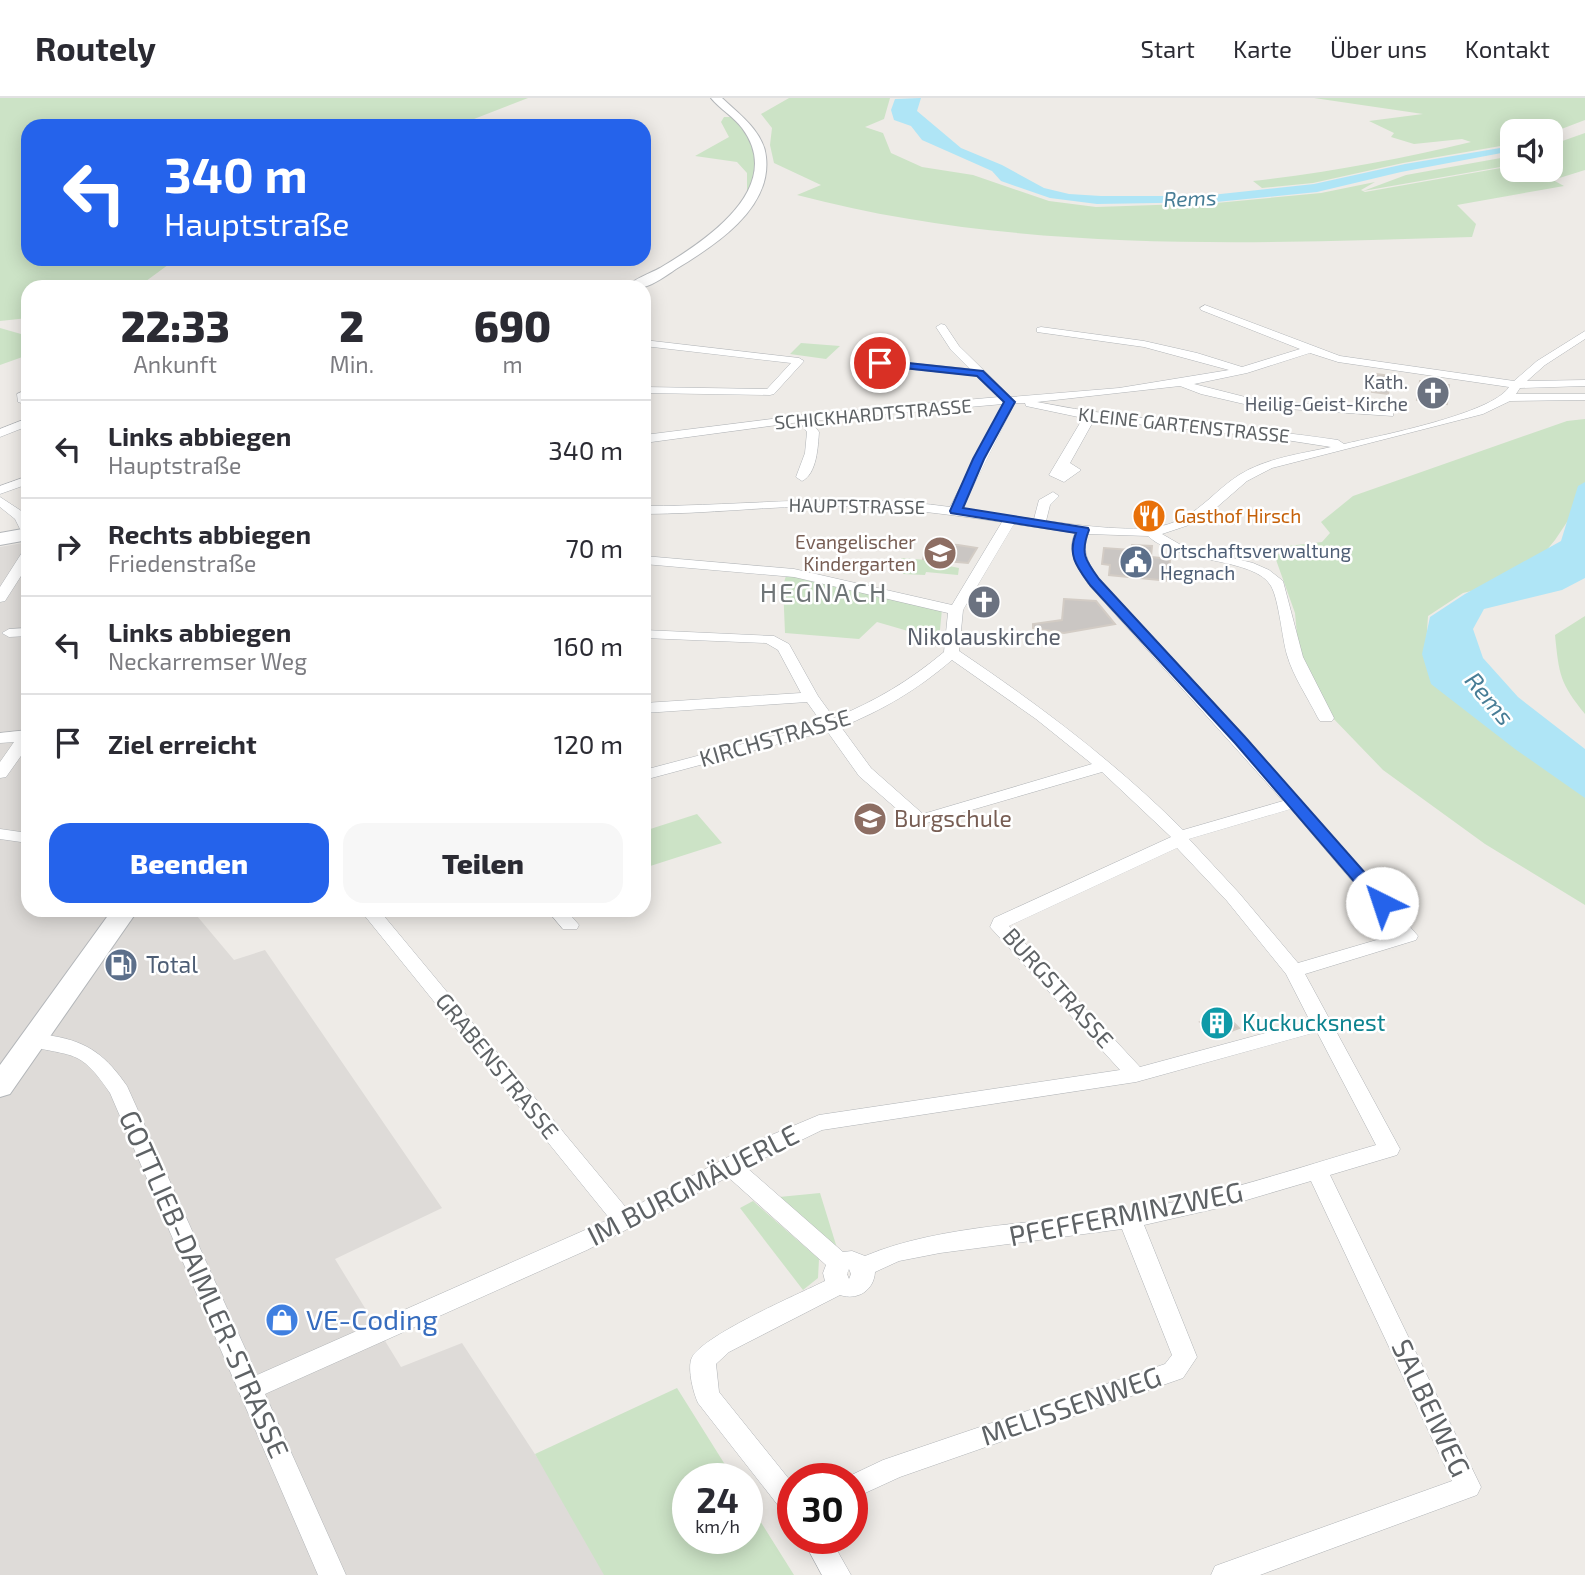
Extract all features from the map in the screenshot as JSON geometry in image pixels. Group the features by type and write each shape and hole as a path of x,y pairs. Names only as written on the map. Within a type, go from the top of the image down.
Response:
{"main road":[{"path":"646,280 698,250 730,223 757,191 763,163 756,138 741,118 716,98"},
{"path":"0,539 21,534"},
{"path":"0,1087 120,917"}],"street":[{"path":"1205,308 1308,350 1339,359 1516,385 1585,383"},
{"path":"941,327 955,348 1010,402 979,459 956,511"},
{"path":"1041,330 1113,337 1165,346 1243,371"},
{"path":"1508,398 1516,385 1549,356 1585,334"},
{"path":"651,344 799,361 770,392 651,390"},
{"name":"SCHICKHARDTSTRASSE","path":"651,438 925,406 1010,402 1182,383 1243,371 1308,350"},
{"path":"880,363 979,373"},
{"path":"1182,383 1211,393 1264,402 1389,414"},
{"path":"1152,532 1172,528 1196,518 1243,478 1268,465 1473,414 1508,398 1585,397"},
{"name":"KLEINE GARTENSTRASSE","path":"1023,400 1036,407 1090,416 1266,433 1345,445"},
{"path":"1063,464 1090,416"},
{"path":"802,477 811,453 813,432 804,420"},
{"path":"0,433 21,425"},
{"path":"0,490 21,482"},
{"path":"1039,524 1044,503 1053,496"},
{"path":"0,501 21,517"},
{"name":"HAUPTSTRASSE","path":"651,510 705,510 829,502 901,504 1083,530 1152,532"},
{"path":"1010,520 956,610 951,653 1026,703 1158,813 1294,971 1323,1024"},
{"path":"1083,530 1077,546 1081,564 1094,582 1240,740 1409,936 1294,971"},
{"path":"1152,532 1165,546 1249,565 1278,584 1295,657 1326,718"},
{"path":"651,561 794,573 956,610"},
{"path":"0,598 21,565"},
{"path":"9,633 21,632"},
{"path":"651,634 769,639 784,646 811,697 865,772 920,820 1103,766"},
{"name":"KIRCHSTRASSE","path":"651,773 832,725 878,706 917,682 951,653"},
{"path":"651,708 811,697"},
{"path":"0,738 21,736"},
{"path":"0,773 21,744"},
{"name":"BURGSTRASSE","path":"1136,1075 999,927 1001,922 1180,838 1294,803"},
{"path":"0,834 21,837"},
{"name":"GRABENSTRASSE","path":"375,917 625,1222"},
{"path":"563,917 570,925"},
{"name":"IM BURGMÄUERLE","path":"250,1389 625,1222 731,1167 778,1139 819,1123 1136,1075 1323,1024"},
{"name":"PFEFFERMINZWEG","path":"777,1485 707,1395 703,1361 720,1345 847,1272 895,1253 940,1244 1130,1219 1223,1199 1389,1149 1323,1024"},
{"name":"GOTTLIEB-DAIMLER-STRASSE","path":"33,1040 80,1049 100,1061 120,1091 332,1575"},
{"path":"731,1167 847,1272"},
{"name":"SALBEIWEG","path":"1225,1575 1468,1488 1318,1172"},
{"name":"MELISSENWEG","path":"868,1480 892,1468 1174,1371 1185,1357 1130,1219"},
{"path":"825,1554 837,1575"}],"shaded area":[{"path":"21,543 21,917 198,917 234,960 265,950 442,1208 335,1259 401,1367 462,1343 546,1471 605,1575 0,1575 0,547"}],"green space":[{"path":"0,98 528,98 474,119 21,119 21,266 166,266 148,280 21,280 21,319 0,321"},
{"path":"789,98 890,98 884,119 865,127 883,133 891,153 922,167 973,175 1049,201 1096,207 1216,203 1321,193 1375,182 1361,190 1365,192 1500,168 1500,182 1557,182 1564,186 1457,205 1476,224 1472,237 1217,242 1047,236 880,214 797,195 821,185 774,163 770,145 772,128 761,114"},
{"path":"1314,98 1585,98 1585,120 1563,128 1563,119 1500,119 1500,146 1403,163 1313,183 1262,188 1253,181 1363,165 1471,142 1462,139 1414,144 1391,137 1394,133 1369,121 1423,114"},
{"path":"724,117 735,117 753,138 756,193 747,192 747,173 737,162 695,156 729,137 721,122"},
{"path":"1585,133 1585,170 1563,177 1563,141"},
{"path":"1500,158 1500,167 1363,191 1406,175"},
{"path":"0,328 21,334 21,358 0,365"},
{"path":"801,343 840,346 826,359 790,354"},
{"path":"1585,419 1585,486 1571,516 1555,540 1541,557 1500,584 1463,593 1428,616 1426,646 1585,791 1585,905 1485,844 1383,770 1330,715 1299,657 1295,613 1275,557 1288,546 1322,542 1330,533 1321,522 1353,496 1567,421"},
{"path":"901,558 952,562 949,566 959,568 958,575 926,572 925,575 903,574"},
{"path":"796,575 942,609 939,640 877,622 859,639 785,633 783,585 786,576"},
{"path":"1585,616 1585,714 1562,678 1555,635"},
{"path":"697,814 722,843 651,866 651,829"},
{"path":"820,1193 837,1248 779,1197"},
{"path":"753,1201 819,1259 818,1278 803,1290 740,1208"},
{"path":"677,1388 724,1463 672,1463 672,1554 763,1554 763,1526 777,1548 777,1554 781,1554 794,1575 604,1575 535,1454"}],"water":[{"name":"Rems","path":"921,98 917,111 961,148 1002,165 1044,188 1069,194 1202,196 1314,184 1405,164 1500,148 1500,153 1401,172 1317,192 1216,202 1097,204 1050,198 1001,181 992,171 922,140 911,126 894,120 891,110 895,99"},
{"name":"Rems","path":"1585,482 1585,578 1562,590 1484,609 1473,629 1483,658 1518,697 1585,749 1585,798 1515,749 1431,684 1422,654 1430,617 1465,594 1561,541 1578,486"}],"building":[{"path":"1376,374 1392,376 1388,394 1372,392"},
{"name":"Kath. Heilig-Geist-Kirche","path":"1420,381 1449,385 1447,404 1417,400"},
{"name":"Evangelischer Kindergarten","path":"928,543 977,548 968,563 923,559"},
{"name":"Ortschaftsverwaltung Hegnach","path":"1132,545 1152,546 1151,557 1170,559 1169,581 1109,575 1110,565 1102,564 1104,548 1131,550"},
{"path":"1064,599 1096,601 1115,624 1064,633 1033,628 1033,624 1062,620"},
{"name":"Kuckucksnest","path":"1222,1011 1239,1028 1215,1037 1200,1022"}],"place":[{"name":"Kath. Heilig-Geist-Kirche","path":"1433,393"},
{"name":"Gasthof Hirsch","path":"1149,516"},
{"name":"Evangelischer Kindergarten","path":"940,553"},
{"name":"Ortschaftsverwaltung Hegnach","path":"1136,562"},
{"name":"Nikolauskirche","path":"984,602"},
{"name":"Burgschule","path":"870,819"},
{"name":"Total","path":"121,965"},
{"name":"Kuckucksnest","path":"1217,1023"},
{"name":"VE-Coding","path":"282,1320"}],"district":[{"name":"HEGNACH","path":"824,593"}],"route":[{"path":"880,363 979,373 1010,402 979,459 956,511 1083,530 1077,546 1081,564 1094,582 1240,740 1382,903"}]}
